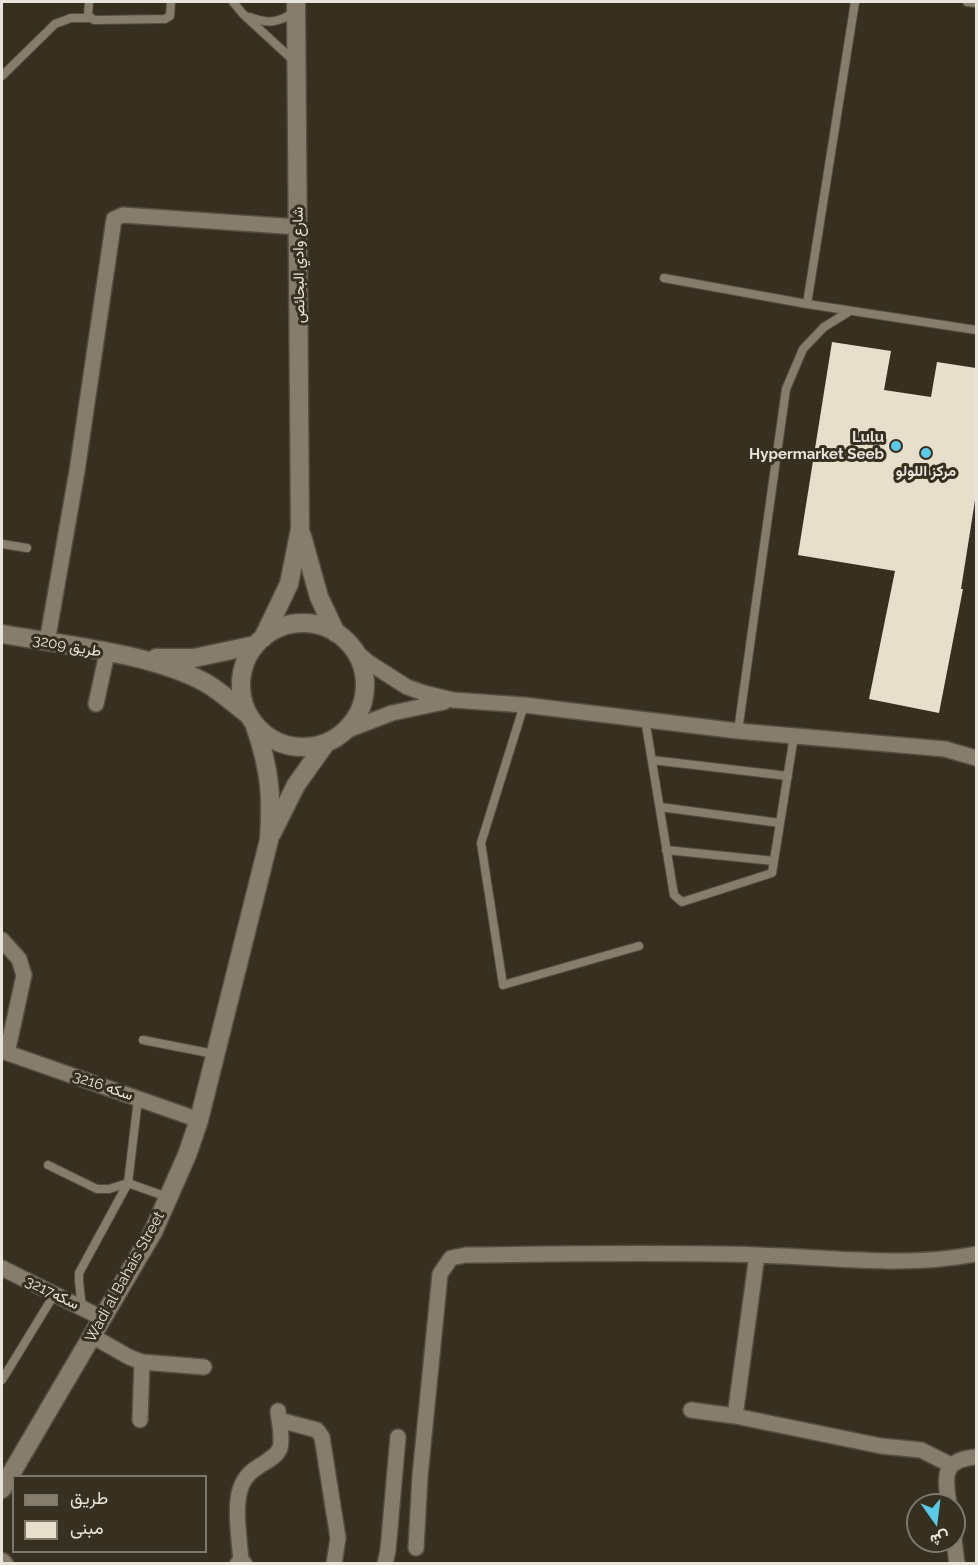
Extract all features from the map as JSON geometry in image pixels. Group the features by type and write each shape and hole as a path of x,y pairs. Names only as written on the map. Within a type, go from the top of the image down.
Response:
{"street":[{"name":"شارع وادي البحائص","path":"296,6 300,529"},
{"path":"47,642 77,471 114,219 123,215 298,227"},
{"path":"300,529 319,597 336,633 355,651 393,679 424,693 453,700 524,705 738,731 945,749 976,758"},
{"path":"251,720 240,690 240,678 248,655 259,641 289,584 294,570 300,529"},
{"path":"133,657 187,658 259,641 280,628 298,623 312,624 336,633"},
{"name":"طريق 3209","path":"2,634 133,657"},
{"path":"345,731 358,713 365,693 362,664 355,651"},
{"path":"96,704 107,653"},
{"path":"133,657 203,682 220,692 266,736 288,746 310,747 326,744 345,731 392,713 453,700"},
{"name":"Wadi al Bahais Street","path":"2,1489 153,1232 187,1155 199,1120 269,840 271,803 269,776 251,720"},
{"name":"Wadi al Bahais Street","path":"269,840 296,785 326,744"},
{"name":"سكه 3216","path":"2,940 19,959 24,975 4,1052 199,1120"},
{"path":"416,1548 420,1476 440,1275 451,1258 466,1255 644,1253 917,1262 976,1254"},
{"path":"735,1416 757,1255"},
{"name":"سكه3217","path":"2,1268 102,1318"},
{"path":"92,1336 142,1362 204,1367"},
{"path":"140,1420 142,1362"},
{"path":"691,1410 735,1416 880,1446 921,1450 951,1465"},
{"path":"241,1563 238,1502 240,1489 246,1477 256,1467 276,1455 280,1447 279,1415 317,1430 322,1437 338,1538 334,1563"},
{"path":"385,1563 398,1437"},
{"path":"947,1493 945,1477 951,1465 976,1457"}],"lane":[{"path":"88,2 90,18"},
{"path":"2,76 55,24 71,18 165,19 170,16 171,2"},
{"path":"233,2 296,64"},
{"path":"807,304 855,2"},
{"path":"967,2 976,3"},
{"path":"243,14 259,21 275,22 296,6"},
{"path":"664,278 807,304 976,330"},
{"path":"738,731 786,389 803,350 824,327 849,311"},
{"path":"2,544 27,548"},
{"path":"524,705 481,843 503,985 639,946"},
{"path":"645,719 674,895 682,902 772,873 794,736"},
{"path":"652,760 788,776"},
{"path":"660,807 780,823"},
{"path":"666,850 774,861"},
{"path":"142,1040 215,1054"},
{"path":"82,1308 79,1273 128,1183 138,1099"},
{"path":"48,1166 97,1190 128,1183 168,1197"},
{"path":"2,1380 54,1295"}],"building":[{"name":"Lulu Hypermarket Seeb","path":"832,342 891,351 884,390 931,397 937,362 976,368 976,494 961,589 963,589 939,713 869,699 895,571 798,555"}],"place":[{"name":"Lulu Hypermarket Seeb","path":"896,446"},
{"name":"مركز اللولو","path":"926,453"}]}
